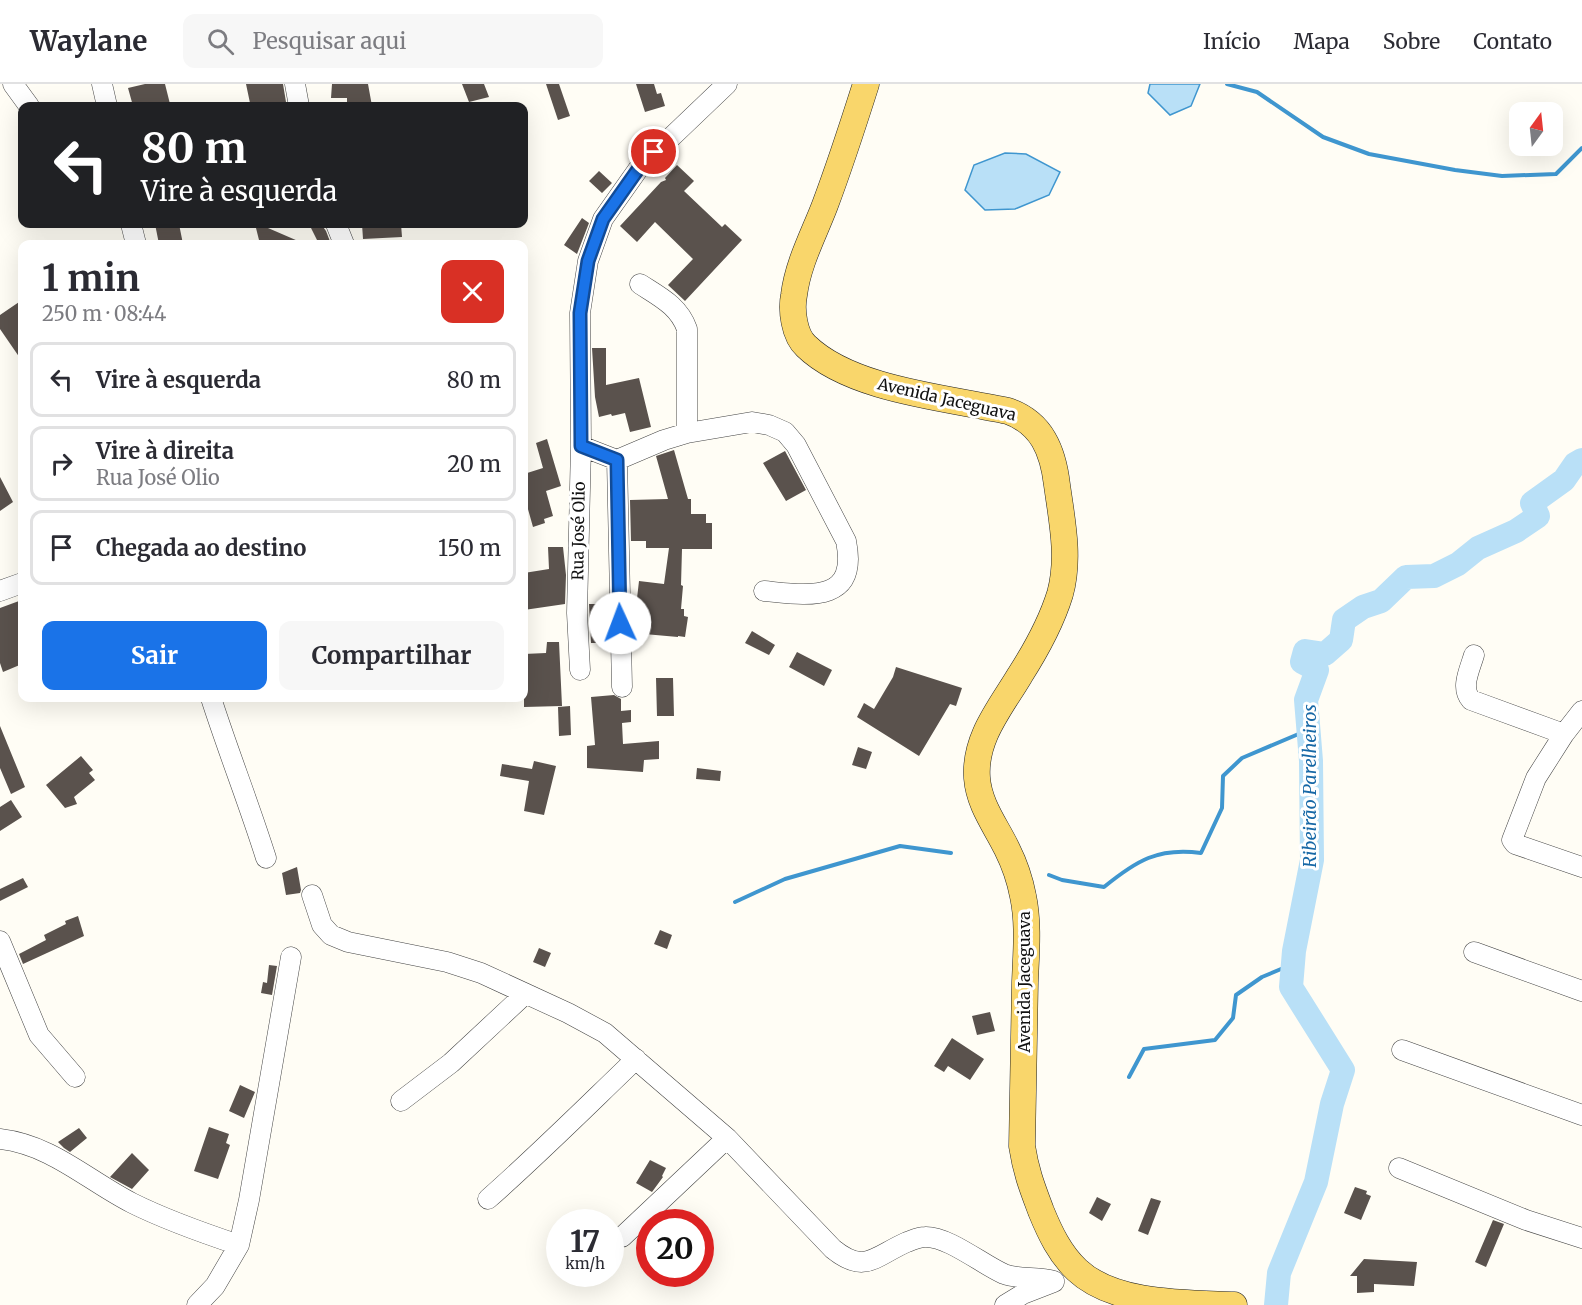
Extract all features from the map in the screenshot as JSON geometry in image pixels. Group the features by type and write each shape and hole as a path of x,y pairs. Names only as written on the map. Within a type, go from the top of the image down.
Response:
{"main road":[{"name":"Avenida Jaceguava","path":"866,84 844,154 798,274 793,297 794,319 804,345 823,359 873,382 1008,411 1021,416 1030,422 1046,443 1056,479 1065,542 1060,593 1043,636 990,721 983,739 977,778 988,817 1007,849 1023,895 1026,949 1022,1146 1026,1174 1054,1239 1062,1253 1078,1271 1104,1287 1142,1298 1234,1305"}],"street":[{"path":"13,84 25,102"},
{"path":"102,84 106,102"},
{"path":"294,84 298,102"},
{"name":"Rua José Olio","path":"580,670 578,570 581,446 580,313 588,261 603,219 639,168 728,84"},
{"path":"640,284 676,309 683,318 687,330 687,433"},
{"path":"581,446 617,460 687,433 752,422 769,425 784,432 796,445 846,541 849,555 847,569 841,582 830,590 817,595 764,591"},
{"path":"617,460 622,687"},
{"path":"0,591 18,584"},
{"path":"1474,655 1465,688 1471,700 1564,734"},
{"path":"212,702 266,858"},
{"path":"1582,711 1564,734 1536,778 1512,840 1515,844 1582,867"},
{"path":"312,895 322,925 332,935 348,942 447,962 481,973 606,1033 727,1138 844,1258 856,1263 867,1262 909,1242 928,1237 1007,1275 1046,1278 1054,1281"},
{"path":"0,941 39,1035 75,1077"},
{"path":"1474,952 1582,991"},
{"path":"197,1305 215,1286 239,1245 249,1200 291,957"},
{"path":"401,1101 452,1063 525,994"},
{"path":"1402,1050 1582,1115"},
{"path":"488,1199 534,1158 636,1059"},
{"path":"0,1138 22,1141 61,1160 130,1202 167,1219 239,1245"},
{"path":"624,1235 727,1138"},
{"path":"1399,1168 1526,1220 1582,1238"},
{"path":"1005,1305 1023,1294 1078,1271"}],"water":[{"path":"1150,84 1200,84 1191,106 1170,115 1148,93"},
{"path":"1005,153 1026,154 1060,172 1049,195 1015,209 985,210 965,190 974,165"}],"building":[{"path":"145,84 165,84 170,102 132,102 128,88"},
{"path":"246,84 283,84 286,102 250,102"},
{"path":"332,84 368,84 371,102 347,102 347,98 331,98"},
{"path":"462,84 484,84 489,97 469,102"},
{"path":"546,84 559,84 570,116 558,120"},
{"path":"636,84 654,84 657,94 661,93 665,106 645,112"},
{"path":"677,165 694,181 684,191 722,227 725,224 742,240 685,301 668,285 693,259 655,222 637,242 620,226 661,182 666,180 665,178"},
{"path":"599,171 612,183 602,193 589,181"},
{"path":"582,218 589,223 577,254 564,245"},
{"path":"156,228 180,228 182,240 158,240"},
{"path":"256,228 268,228 296,240 259,240"},
{"path":"311,228 324,228 329,240 317,240"},
{"path":"362,228 401,228 402,237 363,239"},
{"path":"18,303 18,355 0,329 0,315"},
{"path":"592,348 606,348 606,385 639,378 651,427 630,432 625,413 599,417 595,397"},
{"path":"547,439 561,486 546,491 553,516 544,519 545,523 533,527 528,509 528,473 543,468 536,443"},
{"path":"674,450 688,499 691,499 691,514 706,514 706,523 712,523 712,549 682,549 681,609 684,609 684,616 688,617 685,637 633,633 639,581 664,584 669,548 646,548 646,541 631,541 630,500 668,499 656,456"},
{"path":"785,451 806,490 786,501 763,463"},
{"path":"0,477 13,502 0,511"},
{"path":"548,547 563,547 566,575 565,604 528,609 528,572 549,569"},
{"path":"18,601 18,666 3,672 0,663 0,608"},
{"path":"589,604 596,604 596,643 591,643"},
{"path":"752,631 775,645 769,655 745,643"},
{"path":"547,642 559,642 562,706 524,707 524,702 528,702 528,654 546,653"},
{"path":"797,652 832,670 824,686 789,667"},
{"path":"896,667 962,688 956,706 950,704 919,756 857,717 864,703 874,709 893,677"},
{"path":"656,678 673,678 674,716 657,716"},
{"path":"614,695 621,699 621,711 631,710 631,722 622,723 623,744 659,741 659,759 644,760 643,772 587,768 587,746 595,745 591,697"},
{"path":"570,706 571,735 559,736 558,707"},
{"path":"0,726 25,787 11,794 0,768"},
{"path":"858,747 872,752 866,769 852,765"},
{"path":"81,756 93,770 89,773 95,780 74,797 77,804 65,808 46,785"},
{"path":"534,761 556,766 544,815 524,811 529,781 500,776 502,764 532,769"},
{"path":"697,768 721,771 720,781 696,779"},
{"path":"11,800 22,817 0,831 0,807"},
{"path":"297,867 300,893 286,895 282,873"},
{"path":"23,878 28,887 0,901 0,889"},
{"path":"78,916 84,936 23,964 19,954 46,940 44,935 66,924 65,921"},
{"path":"660,930 672,935 667,949 654,944"},
{"path":"539,948 551,953 545,967 533,962"},
{"path":"269,965 277,966 272,995 261,993 263,982 267,983"},
{"path":"990,1012 995,1031 977,1035 972,1016"},
{"path":"952,1038 984,1059 970,1080 948,1066 944,1072 934,1066"},
{"path":"240,1085 255,1092 244,1118 229,1111"},
{"path":"209,1127 229,1134 226,1143 230,1145 218,1179 194,1171"},
{"path":"79,1128 87,1138 70,1152 58,1142"},
{"path":"132,1153 149,1170 132,1189 110,1177"},
{"path":"650,1160 666,1168 663,1177 652,1192 636,1183"},
{"path":"1355,1187 1367,1191 1366,1194 1371,1196 1361,1220 1344,1213"},
{"path":"1097,1197 1111,1204 1102,1221 1089,1213"},
{"path":"1151,1198 1161,1201 1148,1235 1138,1231"},
{"path":"1493,1220 1504,1224 1486,1267 1475,1262"},
{"path":"1364,1259 1417,1262 1414,1286 1374,1284 1374,1292 1357,1293 1357,1276 1350,1276"}],"waterway":[{"path":"1227,84 1257,92 1323,137 1369,154 1455,170 1502,176 1556,174 1582,148"},
{"name":"Ribeirão Parelheiros","path":"1276,1305 1279,1273 1316,1182 1332,1104 1343,1070 1291,987 1294,951 1312,860 1311,761 1306,700 1317,670 1302,662 1305,651 1325,654 1341,640 1344,620 1363,607 1381,601 1406,577 1434,576 1458,564 1478,548 1516,531 1538,516 1532,503 1564,480 1575,464 1582,460"},
{"path":"1049,875 1062,880 1104,887 1137,863 1148,858 1172,852 1201,853 1222,808 1223,776 1242,758 1308,730"},
{"path":"735,902 785,879 900,846 951,853"},
{"path":"1129,1077 1144,1049 1215,1040 1233,1018 1236,995 1262,977 1293,964"}],"route":[{"path":"620,623 617,460 581,446 580,313 588,261 603,219 639,168 654,152"}]}
